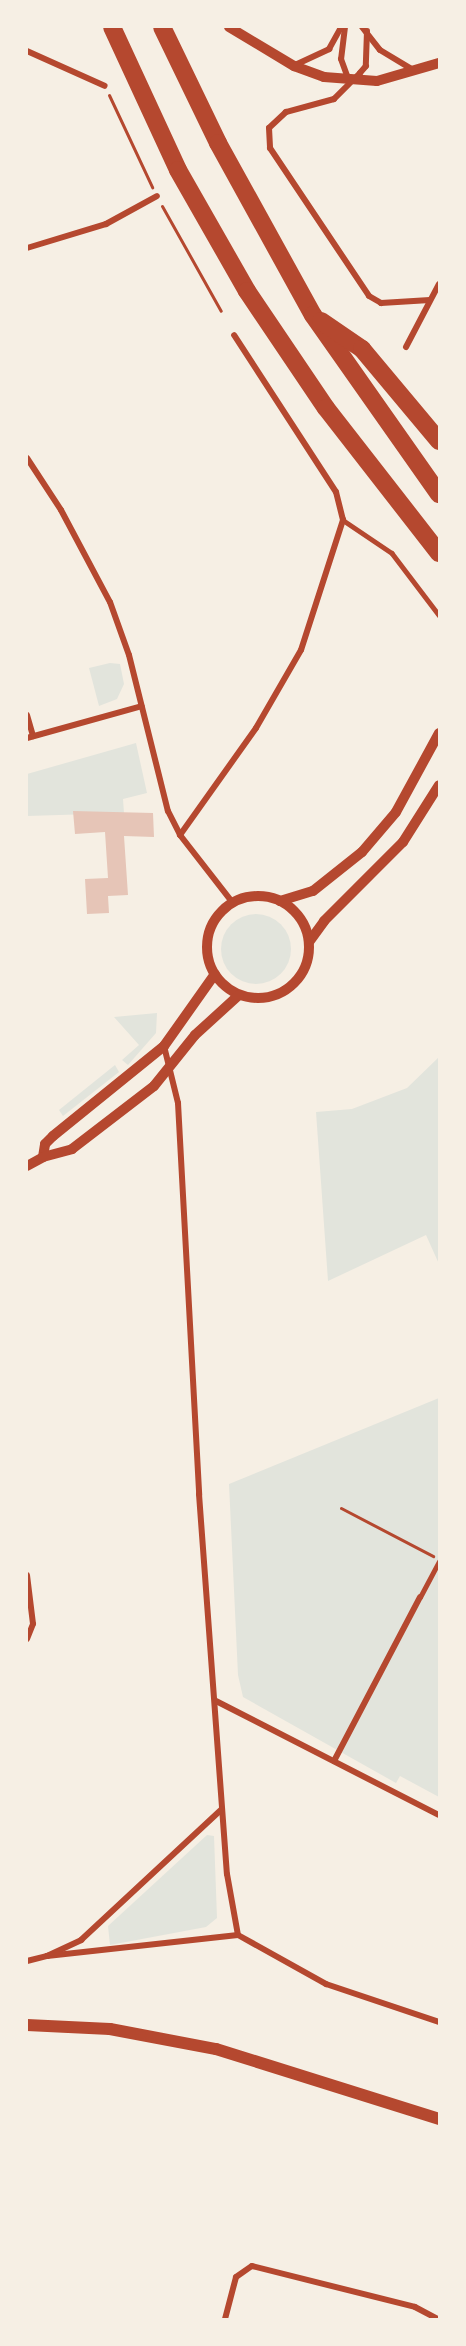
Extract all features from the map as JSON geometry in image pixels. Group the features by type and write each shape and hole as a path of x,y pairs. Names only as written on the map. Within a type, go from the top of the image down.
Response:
{"highway":[{"path":"112,29 178,170 247,291 326,408 439,554"},
{"path":"164,30 218,143 313,315 439,494"},
{"path":"313,315 362,349 439,441"}],"main road":[{"path":"27,2025 110,2030 216,2049 439,2119"}],"street":[{"path":"229,27 294,66 350,82 376,81 439,63"},
{"path":"294,66 328,48 343,27"},
{"path":"343,27 341,58 350,82"},
{"path":"365,29 366,66 334,99 285,112 269,128 270,148 369,296 381,303 430,300"},
{"path":"365,29 391,59 416,71"},
{"path":"27,51 105,86"},
{"path":"27,248 106,224 157,196"},
{"path":"406,347 439,284"},
{"path":"180,835 256,729 301,650 343,520 336,492 234,335"},
{"path":"27,449 29,459 110,602 129,655 168,811 180,835 233,903"},
{"path":"27,715 30,737 142,706"},
{"path":"280,901 313,891 339,874 380,832 412,786 439,733"},
{"path":"309,942 324,921 403,842 439,785"},
{"path":"264,896 280,901 299,918 309,942 308,960 290,988 274,996 239,995 215,974 207,943 220,913 233,903 264,896"},
{"path":"42,1157 45,1144 53,1136 164,1047 215,974"},
{"path":"27,1166 42,1157 72,1149 154,1086 195,1035 239,995"},
{"path":"164,1047 178,1109 198,1482 227,1874 238,1935"},
{"path":"334,1761 439,1561"},
{"path":"27,1575 33,1624 27,1638"},
{"path":"216,1701 439,1815"},
{"path":"47,1956 81,1940 222,1809"},
{"path":"27,1961 47,1956 238,1935 326,1984 439,2022"},
{"path":"225,2319 236,2277 252,2266 415,2307 438,2319"}],"lane":[{"path":"343,520 392,553 439,615"}],"path":[{"path":"105,86 157,196 221,310"},
{"path":"341,1508 439,1561"}],"shaded area":[{"path":"110,663 120,664 124,684 117,699 99,706 89,668"},
{"path":"136,743 147,793 123,799 124,813 27,816 27,774"},
{"path":"256,914 275,920 285,930 291,949 285,968 275,978 256,984 237,978 227,968 221,949 227,930 237,920"},
{"path":"157,1013 156,1033 128,1065 122,1060 139,1045 114,1017"},
{"path":"439,1057 439,1264 426,1235 328,1281 316,1112 352,1109 407,1088"},
{"path":"115,1065 119,1072 63,1116 59,1110"},
{"path":"439,1398 439,1797 400,1776 396,1783 243,1697 238,1675 229,1484"},
{"path":"207,1835 214,1836 217,1918 206,1927 110,1945 108,1926"}],"building":[{"path":"73,811 153,813 154,837 124,836 128,895 108,896 109,913 87,914 85,879 108,878 105,832 75,834"}]}
